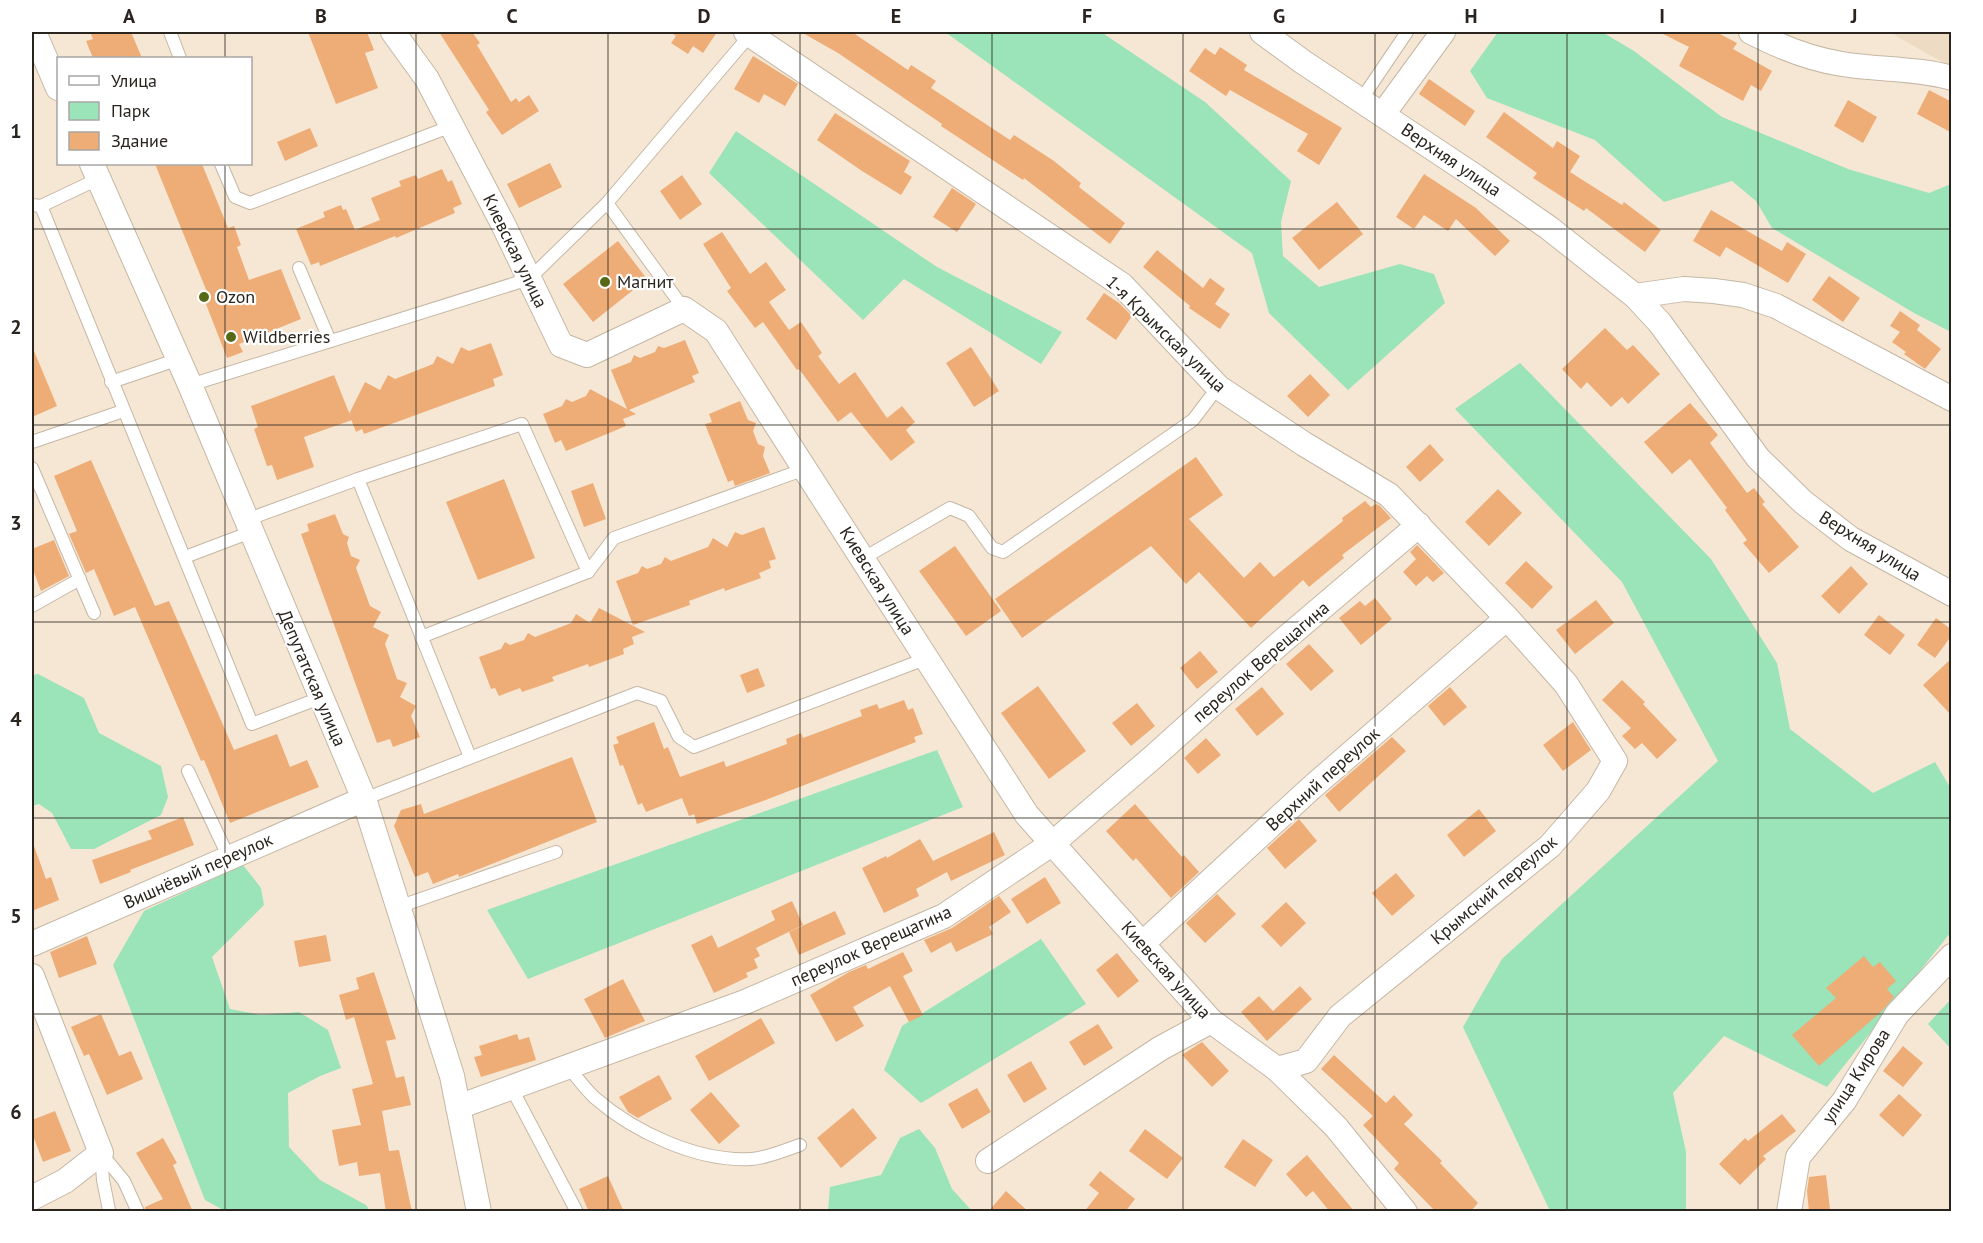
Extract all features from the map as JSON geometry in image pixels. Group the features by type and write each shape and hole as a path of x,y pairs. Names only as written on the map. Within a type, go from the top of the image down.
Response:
{"street":[{"path":"34,32 57,86"},
{"name":"Киевская улица","path":"393,32 427,79 503,224 561,345 587,355 684,309 716,331 1027,815 1211,1021 1277,1070 1336,1127 1405,1212"},
{"name":"Верхняя улица","path":"1262,32 1549,228 1635,296 1660,323 1758,459 1803,502 1851,539 1952,594"},
{"path":"1383,114 1443,32"},
{"path":"1751,32 1780,47 1809,57 1840,64 1922,72 1952,78"},
{"name":"1-я Крымская улица","path":"748,33 1122,285 1218,387 1304,444 1389,495 1507,618"},
{"name":"Депутатская улица","path":"95,171 179,359 364,799 452,1076 479,1212"},
{"path":"1635,296 1684,289 1743,295 1776,306 1952,399"},
{"name":"переулок Верещагина","path":"458,1107 745,1002 944,916 1053,843 1279,644 1419,525"},
{"name":"Верхний переулок","path":"1142,944 1310,789 1507,618"},
{"name":"Крымский переулок","path":"1277,1070 1306,1061 1340,1016 1550,846 1598,791 1615,761 1566,684 1507,618"},
{"name":"Вишнёвый переулок","path":"32,944 364,799"},
{"name":"улица Кирова","path":"1789,1212 1798,1157 1844,1101 1897,1014 1952,956"},
{"path":"32,976 101,1153 65,1181 32,1198"},
{"path":"988,1161 1161,1048 1211,1021"}],"lane":[{"path":"170,32 180,57"},
{"path":"1361,100 1407,32"},
{"path":"190,385 529,279 607,203 748,33"},
{"path":"221,165 235,197 250,203 452,126"},
{"path":"95,171 36,206 252,724 320,698"},
{"path":"607,203 684,309"},
{"path":"299,268 330,341"},
{"path":"111,382 179,359"},
{"path":"862,559 950,508 969,516 992,548 1003,552 1193,420 1218,387"},
{"path":"32,442 123,411"},
{"path":"184,557 248,526 358,479 522,424 588,572"},
{"path":"32,468 94,613"},
{"path":"421,637 588,572 614,538 805,469"},
{"path":"358,479 471,757"},
{"path":"32,606 80,579"},
{"path":"364,799 637,693 661,701 679,737 694,747 926,659"},
{"path":"188,771 229,858"},
{"path":"398,907 556,852"},
{"path":"568,1067 594,1097 632,1126 674,1145 713,1156 752,1159 800,1145"},
{"path":"512,1087 577,1212"},
{"path":"101,1153 109,1210"},
{"path":"101,1153 124,1181 138,1212"}],"shaded area":[{"path":"1889,32 1951,32 1951,64 1944,63"}],"green space":[{"path":"945,32 1101,32 1205,102 1291,181 1281,222 1283,256 1319,287 1400,264 1434,274 1445,303 1348,390 1269,313 1252,253"},
{"path":"1498,32 1602,32 1634,51 1722,117 1848,169 1929,193 1951,184 1951,332 1914,313 1772,228 1756,201 1732,181 1664,202 1595,140 1487,98 1470,71"},
{"path":"736,131 937,267 1062,332 1041,364 904,279 863,320 709,173"},
{"path":"1520,363 1711,559 1777,663 1790,729 1873,793 1935,762 1951,789 1951,932 1827,1087 1724,1036 1673,1093 1686,1152 1686,1211 1550,1211 1463,1027 1502,959 1718,761 1622,582 1455,409"},
{"path":"38,674 84,698 99,733 161,766 168,797 161,815 94,849 71,849 52,813 39,804 32,806 32,675"},
{"path":"937,750 963,807 528,979 487,910"},
{"path":"243,865 261,888 264,905 212,957 230,1009 261,1015 299,1012 328,1030 341,1068 288,1093 289,1147 320,1180 366,1205 370,1211 225,1211 205,1200 113,965 144,911"},
{"path":"1041,939 1086,1004 921,1103 884,1070 902,1026"},
{"path":"1951,999 1951,1049 1928,1024"},
{"path":"919,1129 935,1148 952,1189 972,1211 828,1211 830,1187 881,1175 900,1138"}],"building":[{"path":"90,32 131,32 142,57 93,57 86,41 93,39"},
{"path":"308,32 367,32 374,50 365,53 378,88 336,104"},
{"path":"439,32 472,32 480,43 477,45 511,102 516,98 519,102 529,95 539,111 502,135 486,112 489,110"},
{"path":"670,32 717,32 703,53 693,46 688,54 671,43 676,36"},
{"path":"801,32 852,32 908,70 911,65 936,81 931,88 1010,140 1014,135 1054,161 1081,183 1079,187 1125,223 1110,244 1024,178 1023,180 941,126 942,124 838,53"},
{"path":"1659,32 1716,32 1737,43 1733,49 1772,71 1761,91 1751,85 1743,101 1679,66 1689,47"},
{"path":"1220,47 1247,65 1244,70 1342,128 1319,165 1297,151 1308,134 1230,90 1226,96 1189,71 1205,48 1215,55"},
{"path":"753,56 798,84 785,106 764,94 759,103 734,89"},
{"path":"1429,79 1475,111 1465,126 1419,94"},
{"path":"1929,90 1952,102 1952,133 1917,114"},
{"path":"1848,100 1877,117 1863,143 1834,126"},
{"path":"1504,112 1553,148 1557,141 1580,156 1570,172 1622,205 1624,202 1661,230 1645,252 1586,208 1584,211 1533,178 1537,173 1486,137"},
{"path":"835,113 910,161 904,172 912,177 901,195 817,140"},
{"path":"310,128 318,146 285,161 277,142"},
{"path":"550,163 562,187 519,208 507,184"},
{"path":"155,165 202,165 228,228 234,226 241,245 237,247 249,280 281,269 301,319 239,344 243,352 227,358 202,294 207,292"},
{"path":"442,169 448,182 452,180 462,204 453,208 455,213 320,266 319,262 311,265 296,229 325,217 323,212 341,205 343,210 346,209 355,230 380,220 371,198 401,186 399,181 416,175 418,179"},
{"path":"1424,174 1476,208 1510,241 1495,256 1456,219 1448,231 1424,215 1414,229 1396,217"},
{"path":"682,175 702,204 680,220 660,191"},
{"path":"952,188 976,204 957,232 933,217"},
{"path":"1337,202 1363,234 1319,270 1292,238"},
{"path":"1711,210 1782,251 1787,242 1806,254 1788,283 1726,247 1720,257 1693,241"},
{"path":"722,232 750,274 766,262 786,290 769,302 789,330 801,322 822,353 818,356 839,384 855,372 887,418 902,406 915,422 906,430 915,442 891,461 851,412 838,422 763,322 755,328 727,291 731,288 703,244"},
{"name":"Магнит","path":"618,241 647,279 593,322 563,284"},
{"path":"1157,250 1203,288 1210,278 1225,289 1215,304 1230,314 1220,329 1189,308 1190,306 1143,267"},
{"path":"1829,276 1860,298 1843,322 1812,300"},
{"path":"1104,293 1132,316 1116,340 1086,319"},
{"path":"1900,311 1920,325 1917,330 1941,349 1925,369 1892,342 1900,332 1890,326"},
{"path":"1605,328 1627,350 1633,345 1660,374 1628,404 1622,397 1611,407 1587,382 1581,389 1562,369"},
{"path":"685,340 699,373 692,376 695,382 629,410 636,414 623,419 626,426 566,451 561,440 555,443 543,414 562,406 566,399 572,402 586,396 590,389 627,409 611,370 631,362 634,355 640,358 655,352 658,346 664,348"},
{"path":"491,343 503,375 493,379 495,386 364,434 362,429 356,432 349,414 365,382 380,390 388,375 395,379 433,364 437,356 453,364 461,347 469,351"},
{"path":"32,346 57,406 32,417"},
{"path":"971,347 999,391 974,407 946,363"},
{"path":"1310,374 1330,395 1308,417 1287,396"},
{"path":"334,375 352,420 304,437 314,467 277,480 272,465 267,466 254,429 258,427 251,406"},
{"path":"740,401 748,420 756,423 753,431 758,444 765,447 763,456 770,473 735,486 733,480 728,482 705,424 712,422 709,414"},
{"path":"1690,403 1718,435 1710,443 1747,493 1754,488 1765,502 1762,504 1799,547 1769,573 1743,543 1747,540 1725,510 1727,508 1690,459 1672,474 1644,442"},
{"path":"1430,444 1444,460 1420,482 1406,467"},
{"path":"1196,457 1223,495 1189,519 1244,578 1260,562 1274,577 1365,501 1371,507 1376,504 1380,506 1391,518 1342,555 1344,558 1309,587 1303,580 1251,628 1199,572 1186,584 1151,546 1022,638 995,599"},
{"path":"91,460 155,606 169,601 234,750 277,734 290,767 307,760 319,787 230,823 135,607 114,616 94,569 86,573 69,534 77,531 54,476"},
{"path":"504,479 535,558 478,580 446,502"},
{"path":"593,483 606,519 584,527 571,491"},
{"path":"1498,489 1522,513 1489,546 1465,522"},
{"path":"335,514 343,534 349,537 347,543 351,556 360,560 356,568 370,606 381,612 373,627 389,635 385,644 397,679 407,683 400,697 416,706 411,716 420,737 393,747 390,739 377,743 301,534 309,531 307,524"},
{"path":"764,527 776,559 769,561 771,568 759,573 761,578 725,591 724,588 689,601 690,605 633,625 616,581 638,573 642,566 647,569 661,564 665,557 671,561 708,547 713,538 727,547 735,532 742,535"},
{"path":"54,540 69,576 41,591 32,567 32,549"},
{"path":"1417,545 1444,573 1433,582 1427,576 1416,586 1403,572 1416,559 1410,552"},
{"path":"955,546 1001,611 966,636 919,571"},
{"path":"1526,561 1553,587 1532,609 1505,583"},
{"path":"1851,566 1868,584 1839,614 1821,596"},
{"path":"1375,598 1392,619 1361,645 1339,618 1360,601 1365,606"},
{"path":"1596,600 1614,623 1575,654 1556,630"},
{"path":"599,608 645,632 632,637 634,644 623,649 624,654 552,677 554,681 522,692 520,688 499,696 495,688 491,689 479,657 501,649 505,642 510,645 524,640 528,633 535,637 571,623 576,614 590,623"},
{"path":"1879,615 1905,635 1890,655 1864,635"},
{"path":"1936,618 1952,630 1952,635 1935,658 1917,645"},
{"path":"1309,644 1334,671 1311,691 1286,664"},
{"path":"1200,651 1218,672 1197,689 1180,668"},
{"path":"1952,658 1952,716 1923,685"},
{"path":"758,668 765,686 747,693 740,675"},
{"path":"1622,680 1645,702 1643,704 1677,740 1657,759 1642,743 1635,749 1622,736 1631,728 1602,700"},
{"path":"1038,686 1086,751 1049,779 1001,713"},
{"path":"1262,687 1284,714 1257,736 1235,709"},
{"path":"1450,687 1467,707 1444,726 1428,706"},
{"path":"904,700 908,710 913,708 923,734 914,737 916,742 697,824 694,814 689,816 682,798 646,812 642,803 638,805 613,745 619,743 616,737 654,722 664,749 668,747 680,777 724,761 726,767 787,744 786,739 801,733 803,738 862,716 860,710 877,704 879,709"},
{"path":"1137,703 1155,726 1131,746 1112,723"},
{"path":"1573,722 1591,750 1563,771 1543,745"},
{"path":"1392,737 1406,751 1339,812 1325,795"},
{"path":"1206,738 1221,755 1198,774 1184,758"},
{"path":"572,757 597,822 459,877 458,874 433,884 428,872 415,877 394,826 401,810 421,804 424,814"},
{"path":"1135,804 1182,857 1184,855 1199,872 1171,898 1136,858 1133,861 1106,831"},
{"path":"1479,809 1496,831 1464,857 1447,835"},
{"path":"183,817 194,845 100,884 92,860 152,839 148,831"},
{"path":"1299,819 1317,841 1285,869 1267,848"},
{"path":"994,832 1005,855 951,881 947,872 916,889 919,896 884,913 862,868 886,856 887,858 920,839 933,861"},
{"path":"34,846 46,879 51,877 59,900 32,911 32,847"},
{"path":"1396,873 1415,896 1392,916 1372,893"},
{"path":"1045,877 1061,903 1027,924 1011,899"},
{"path":"1217,894 1236,914 1205,943 1186,923"},
{"path":"999,896 1011,912 989,927 993,934 956,952 951,942 931,953 924,940 952,928"},
{"path":"792,901 803,925 756,948 760,956 754,959 758,968 746,973 748,977 714,993 691,945 712,935 718,948 775,920 771,911"},
{"path":"1286,902 1306,923 1281,947 1261,926"},
{"path":"835,911 846,934 799,955 789,932"},
{"path":"326,935 331,961 299,967 294,941"},
{"path":"87,936 97,964 59,978 50,952"},
{"path":"903,952 913,971 903,976 923,1015 909,1022 890,986 853,1007 864,1026 836,1042 810,995 849,972 866,965 868,969"},
{"path":"1117,953 1139,981 1118,998 1096,970"},
{"path":"1864,956 1873,967 1880,962 1896,981 1887,989 1894,997 1882,1011 1819,1066 1792,1035 1836,998 1826,988"},
{"path":"374,972 396,1039 386,1041 396,1078 404,1076 411,1105 382,1111 389,1151 399,1150 412,1212 386,1212 380,1173 359,1176 357,1162 339,1166 332,1130 361,1125 352,1089 373,1084 354,1017 346,1020 339,995 359,989 356,978"},
{"path":"623,979 645,1021 605,1038 584,999"},
{"path":"1300,986 1312,999 1267,1041 1241,1012 1259,996 1273,1011"},
{"path":"101,1014 119,1056 131,1051 143,1079 107,1095 89,1054 84,1056 71,1027"},
{"path":"761,1018 775,1043 709,1081 695,1056"},
{"path":"1098,1024 1113,1048 1084,1066 1069,1042"},
{"path":"517,1034 519,1040 529,1037 536,1060 481,1077 474,1057 482,1055 479,1046"},
{"path":"1202,1042 1229,1071 1212,1087 1182,1055"},
{"path":"1903,1046 1923,1063 1903,1087 1883,1071"},
{"path":"1334,1055 1386,1103 1394,1095 1413,1115 1404,1124 1442,1161 1440,1163 1478,1203 1470,1212 1436,1212 1394,1169 1399,1163 1363,1125 1373,1116 1321,1069"},
{"path":"1031,1061 1047,1089 1024,1103 1007,1075"},
{"path":"659,1075 672,1099 638,1118 628,1112 619,1097"},
{"path":"977,1088 991,1112 962,1129 948,1104"},
{"path":"711,1092 740,1126 719,1144 690,1110"},
{"path":"1899,1094 1922,1115 1903,1137 1879,1115"},
{"path":"853,1108 877,1138 841,1168 817,1138"},
{"path":"55,1111 71,1151 43,1162 32,1133 32,1120"},
{"path":"1782,1114 1796,1131 1763,1156 1766,1159 1740,1185 1719,1164 1745,1138 1748,1141"},
{"path":"1145,1129 1183,1158 1167,1179 1129,1151"},
{"path":"163,1138 177,1163 173,1165 193,1212 146,1212 145,1207 163,1199 136,1153"},
{"path":"1243,1139 1273,1160 1255,1187 1224,1167"},
{"path":"1307,1155 1355,1212 1330,1212 1313,1191 1306,1197 1286,1174"},
{"path":"1100,1171 1135,1199 1125,1212 1084,1212 1099,1193 1089,1185"},
{"path":"1826,1175 1830,1209 1809,1212 1807,1191 1809,1177"},
{"path":"608,1176 624,1212 589,1212 579,1189"},
{"path":"1006,1191 1029,1212 988,1212"}],"place":[{"name":"Магнит","path":"605,282"},
{"name":"Ozon","path":"204,297"},
{"name":"Wildberries","path":"231,337"}]}
